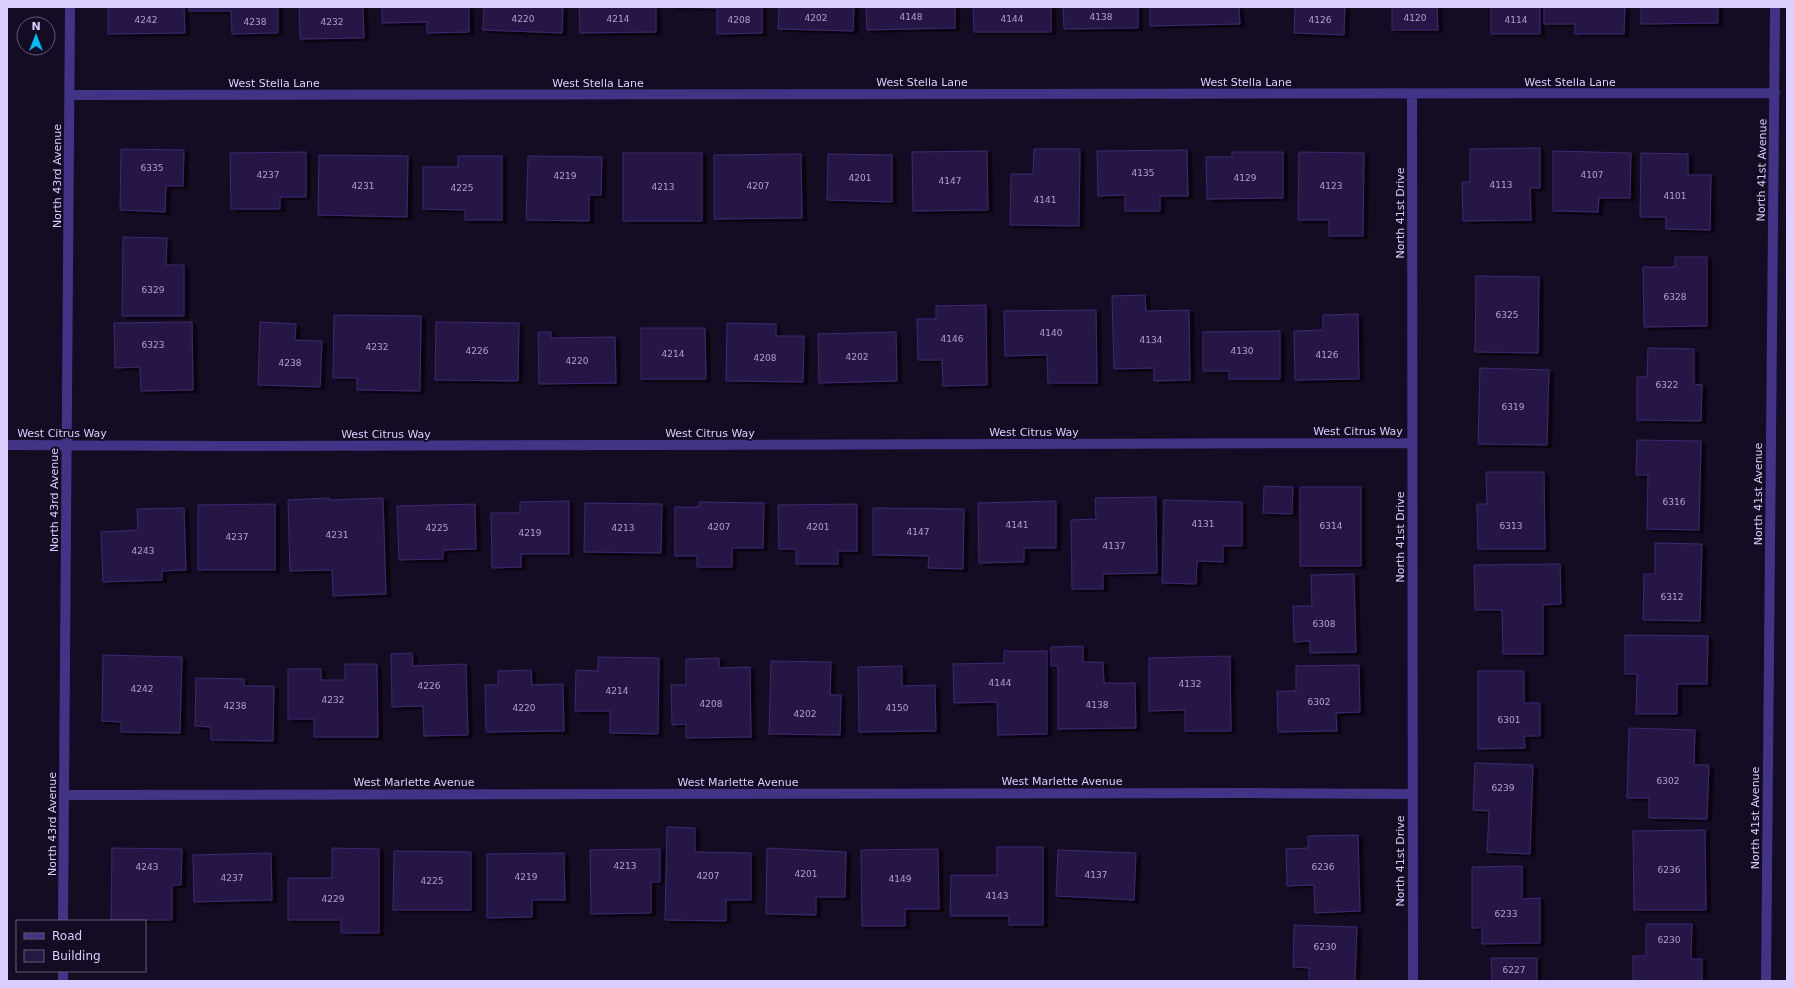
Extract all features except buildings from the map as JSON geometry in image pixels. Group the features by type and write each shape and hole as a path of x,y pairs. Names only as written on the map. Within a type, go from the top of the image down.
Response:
{"street":[{"name":"North 43rd Avenue","path":"63,920 70,7"},
{"name":"North 41st Avenue","path":"1766,981 1775,7"},
{"name":"West Stella Lane","path":"70,95 1775,93"},
{"name":"North 41st Drive","path":"1412,94 1413,981"},
{"name":"West Citrus Way","path":"7,445 261,446 1412,443"},
{"name":"West Marlette Avenue","path":"64,795 1412,794"}]}
